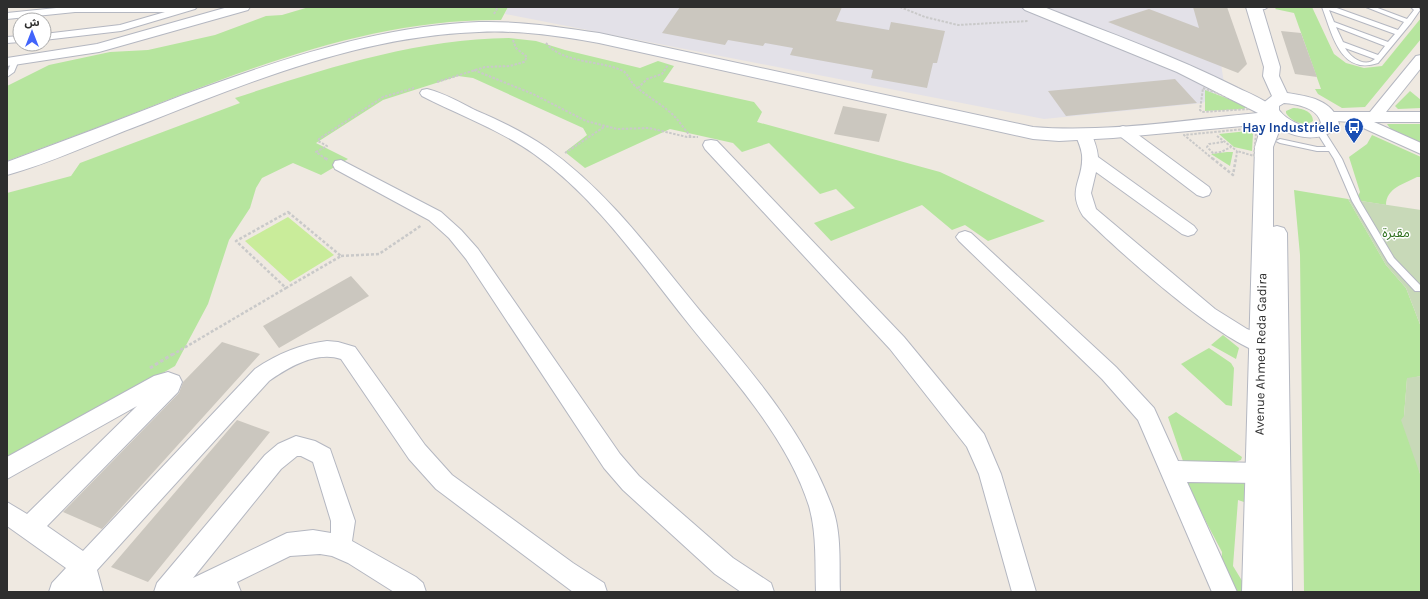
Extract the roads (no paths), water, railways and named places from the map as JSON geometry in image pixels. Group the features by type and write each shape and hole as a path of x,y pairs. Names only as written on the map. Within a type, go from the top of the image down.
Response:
{"street":[{"path":"7,16 75,9 178,9 192,7"},
{"path":"12,61 105,47 243,7"},
{"path":"1030,7 1204,78 1281,114 1302,131 1350,117 1421,117"},
{"path":"1257,7 1272,67 1281,114"},
{"path":"52,36 121,28 178,9"},
{"path":"7,169 240,80 325,53 414,33 465,28 511,27 599,38 1018,130 1047,134 1083,134 1123,131 1281,114 1317,106 1324,124"},
{"path":"1374,117 1421,59"},
{"path":"424,89 509,133 554,160 614,217 724,354 789,440 812,485 820,507 827,544 828,592"},
{"name":"Avenue Ahmed Reda Gadira","path":"1256,592 1258,473 1269,347 1277,164 1281,114"},
{"path":"1350,117 1421,149"},
{"path":"1123,131 1203,191"},
{"path":"1083,134 1090,146 1091,160 1082,194 1082,200 1089,212 1202,309 1231,329 1269,347"},
{"path":"711,145 897,343 960,418 976,441 990,474 1024,592"},
{"path":"1091,160 1188,230"},
{"path":"341,165 435,216 455,234 472,254 597,441 631,483 724,566 762,592"},
{"path":"965,237 1109,373 1146,414 1225,592"},
{"name":"Avenue Ahmed Reda Gadira","path":"1269,347 1278,592"},
{"path":"61,592 262,375 284,362 318,349 330,348 339,349 348,353 417,452 444,482 564,572 595,592"},
{"path":"7,469 161,382 172,382 171,386 29,528"},
{"path":"166,592 273,462 287,449 296,445 306,447 322,456 342,521 343,532 339,546"},
{"path":"1170,471 1258,473"},
{"path":"7,513 84,566 91,592"},
{"path":"191,592 224,585 287,545 302,542 319,542 339,546 407,586 414,592"}],"lane":[{"path":"1326,7 1346,55 1356,62 1373,63 1379,58 1409,22 1415,8 1409,7"},
{"path":"1326,7 1399,33"},
{"path":"1369,7 1409,22"},
{"path":"1332,24 1389,45"},
{"path":"1341,44 1379,58"},
{"path":"7,75 12,71 12,61"},
{"path":"1281,114 1310,148 1332,149"},
{"path":"1324,124 1332,149 1356,201 1391,260 1418,289"}],"place":[{"name":"Hay Industrielle","path":"1354,144"}],"park label":[{"name":"مقبرة","path":"1396,232"}]}
